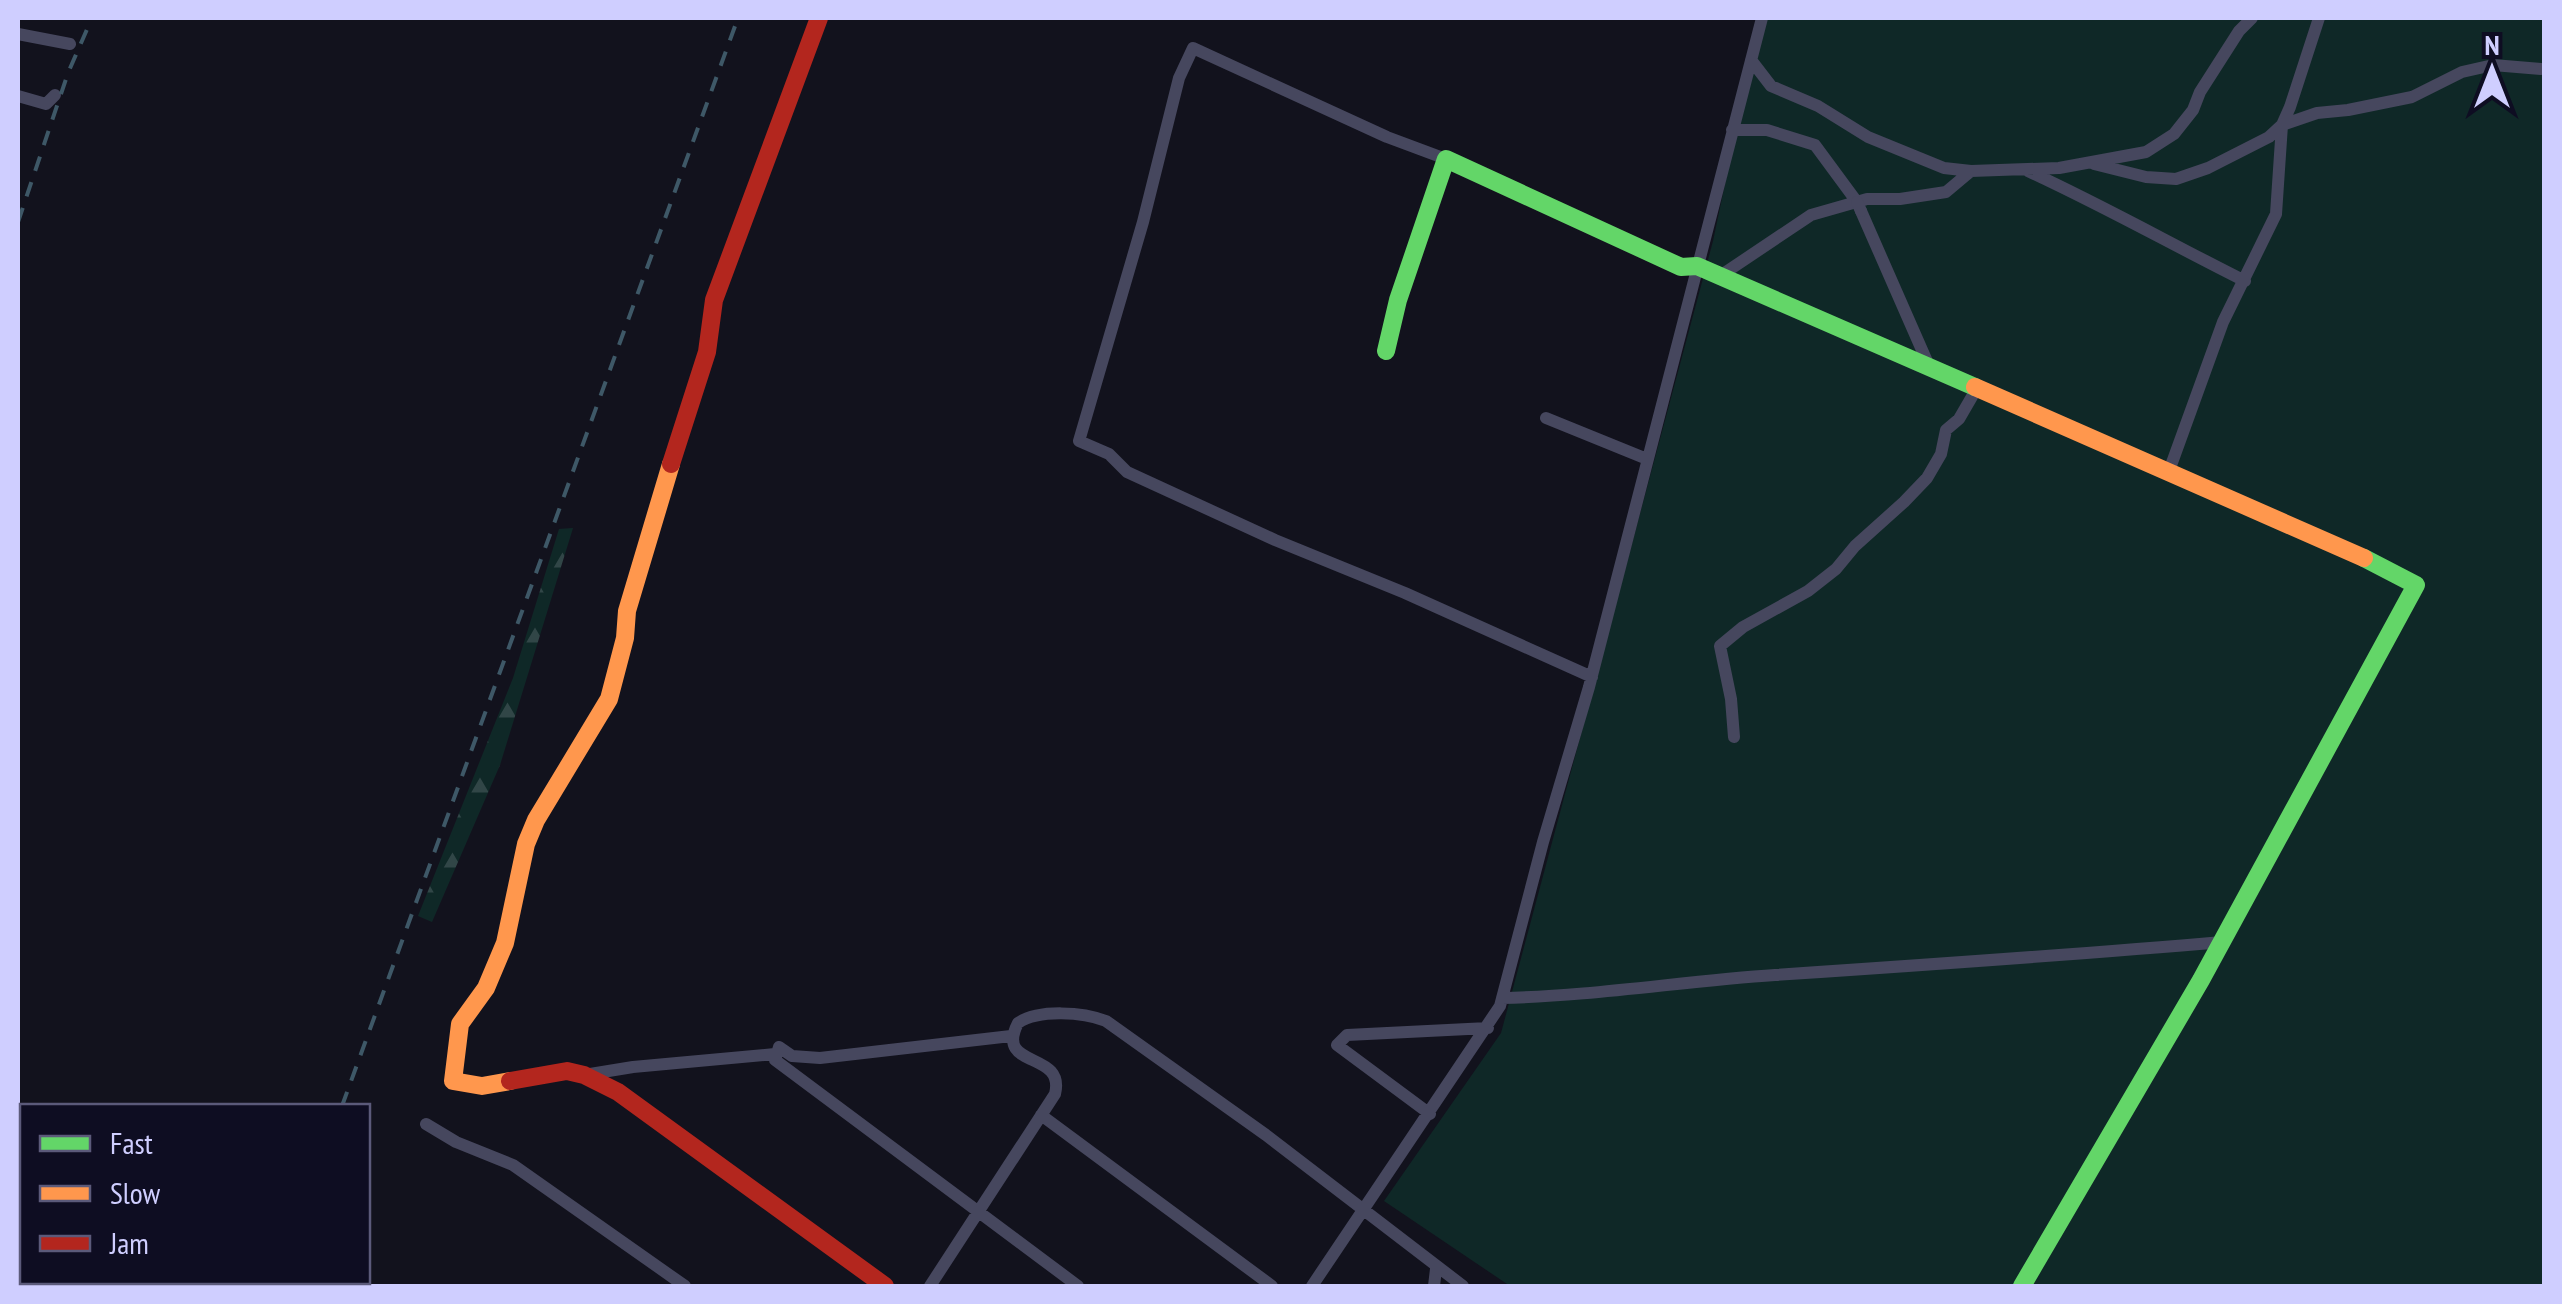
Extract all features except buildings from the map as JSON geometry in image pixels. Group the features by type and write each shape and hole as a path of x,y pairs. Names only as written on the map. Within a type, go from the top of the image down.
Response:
{"street":[{"path":"819,18 714,300 701,375 627,610 625,638 608,699 536,820 526,844 504,943 486,988 460,1024 453,1082 482,1086 567,1071 584,1075 775,1054 780,1048 792,1056 820,1058 1011,1036"},
{"path":"1312,1286 1488,1028 1502,998 1592,677 1762,18"},
{"path":"1751,60 1771,86 1818,106 1868,137 1944,168 2026,170 2146,152 2174,134 2193,110 2200,92 2239,31 2252,18"},
{"path":"2169,472 2223,322 2276,214 2282,125 2298,89 2319,18"},
{"path":"18,34 70,44"},
{"path":"1592,677 1405,592 1274,540 1127,472 1109,454 1080,441 1180,78 1193,48 1233,70 1446,159 1681,267 1697,266 2332,541 2416,584 2222,942 2022,1286"},
{"path":"2090,163 2146,178 2188,177 2245,151 2282,125 2317,113 2412,97 2462,72 2493,65 2541,70"},
{"path":"18,96 46,104 54,95"},
{"path":"1732,130 1767,130 1815,146 1859,206 1929,366"},
{"path":"1386,351 1398,300 1446,159"},
{"path":"2026,170 2246,281"},
{"path":"1720,276 1811,215 1867,199 1946,192 1971,171"},
{"path":"1734,737 1720,646 1836,569 1855,546 1904,502 1927,478 1941,454 1946,430 1959,418 1977,388"},
{"path":"1546,418 1647,459"},
{"path":"1502,998 1558,997 1772,975 1985,963 2222,942"},
{"path":"1011,1036 1018,1023 1041,1014 1094,1016 1106,1021 1365,1209 1436,1269 1463,1286"},
{"path":"1430,1114 1337,1045 1346,1035 1488,1028"},
{"path":"930,1286 1055,1094 1056,1079 1047,1066 1019,1054 1011,1036"},
{"path":"775,1054 779,1064 1078,1286"},
{"path":"584,1075 618,1092 885,1286"},
{"path":"1042,1115 1272,1286"},
{"path":"426,1124 456,1142 513,1165 684,1286"},
{"path":"1434,1286 1436,1269"}],"green space":[{"path":"1765,18 2544,18 2544,1286 1510,1286 1384,1201 1501,1033 1713,241 1751,60"},
{"path":"573,528 500,765 432,922 418,916 513,678 559,529"}],"railway":[{"path":"18,222 68,73 92,18"},
{"path":"343,1104 738,18"}],"traffic: fast":[{"path":"1386,351 1398,300 1446,159 1681,267 1697,266 1975,387"},
{"path":"2022,1286 2201,980 2416,585 2364,558"}],"traffic: slow":[{"path":"1975,387 2364,558"},
{"path":"510,1081 482,1086 453,1081 460,1024 486,988 505,943 526,844 536,820 609,699 625,638 627,611 671,464"}],"traffic: jam":[{"path":"671,464 707,352 714,300 819,18"},
{"path":"510,1081 567,1071 618,1092 885,1286"}]}
